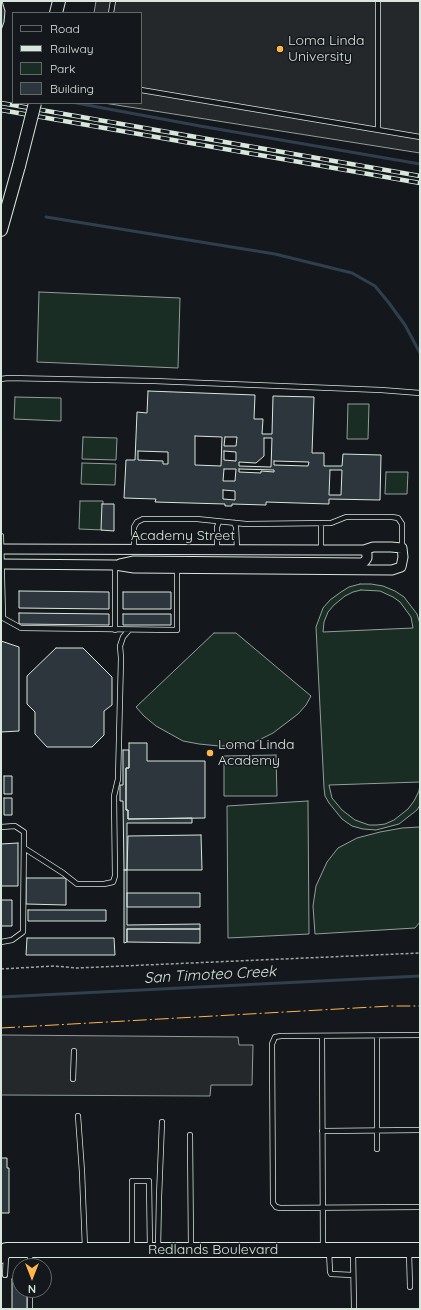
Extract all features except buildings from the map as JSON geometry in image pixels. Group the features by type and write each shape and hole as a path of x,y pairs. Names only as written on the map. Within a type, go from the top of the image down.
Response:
{"main road":[{"path":"56,12 59,1"},
{"path":"1,230 35,104"},
{"name":"Redlands Boulevard","path":"3,1250 415,1250"}],"street":[{"name":"Academy Street","path":"1,549 364,550 373,547 402,548 404,557 401,567 392,570 177,569 134,568 115,565 2,564"},
{"name":"Academy Street","path":"115,565 134,561 362,563 367,558 367,554 364,550"}],"lane":[{"path":"111,12 113,1"},
{"path":"378,1 378,130"},
{"path":"142,90 420,137"},
{"path":"1,379 154,381 381,390 420,393"},
{"path":"134,550 134,527 137,522 143,519 197,519 234,523 331,523 346,517 398,518 402,524 402,548"},
{"path":"217,550 217,527 219,522"},
{"path":"234,523 236,528 237,550"},
{"path":"321,523 321,550"},
{"path":"1,536 2,618 21,628 177,630 177,569"},
{"path":"115,565 115,630"},
{"path":"24,848 63,873 77,884 104,884 113,882 115,876 114,796 118,779 120,646 123,637 129,630"},
{"path":"1,827 15,826 24,832 24,932 12,940 1,942"},
{"path":"420,1035 281,1036 275,1037 272,1044 273,1203 276,1207 420,1208"},
{"path":"322,1036 323,1208 326,1250 331,1274 353,1275"},
{"path":"377,1036 378,1149"},
{"path":"73,1079 74,1051"},
{"path":"78,1116 85,1250"},
{"path":"154,1250 159,1197 162,1122"},
{"path":"322,1131 420,1130"},
{"path":"190,1136 191,1250"},
{"path":"132,1250 132,1181 149,1181 154,1250"},
{"path":"3,1250 5,1275"},
{"path":"30,1250 30,1258"},
{"path":"353,1250 354,1308"},
{"path":"410,1287 415,1250"},
{"path":"30,1298 30,1309"}],"path":[{"path":"1,969 54,966 77,968 420,953"}],"green space":[{"path":"39,292 180,298 178,368 37,362"},
{"path":"15,397 61,398 61,421 14,419"},
{"path":"348,404 369,404 368,439 347,439"},
{"path":"83,437 117,438 116,460 82,459"},
{"path":"82,463 116,464 115,485 81,484"},
{"path":"386,472 408,472 407,494 385,494"},
{"path":"80,501 103,501 103,530 79,529"},
{"path":"360,584 371,584 383,586 395,591 404,597 417,614 420,624 420,782 329,785 332,798 342,810 355,820 369,825 377,825 385,824 394,820 408,809 419,791 420,784 420,805 417,810 399,824 376,830 352,826 342,819 329,803 325,796 324,788 316,627 323,608 330,600 349,587","holes":["361,590 380,591 400,602 411,617 413,628 323,632 324,622 328,612 345,596"]},
{"path":"214,633 236,633 311,696 306,705 298,714 273,733 257,741 240,746 219,746 183,741 156,726 136,707"},
{"path":"276,755 277,796 224,796 224,756"},
{"path":"308,801 309,934 228,938 227,806"},
{"path":"420,827 420,922 415,928 315,934 313,906 316,886 327,862 338,848 357,838 380,832 402,828"}],"shaded area":[{"name":"Loma Linda University","path":"96,1 420,1 420,153 110,104 142,104 142,12 94,12"},
{"path":"1,1035 238,1037 239,1045 253,1045 252,1085 211,1085 210,1096 1,1095"}],"waterway":[{"path":"81,104 420,164"},
{"path":"46,217 275,254 352,273 375,286 405,325 420,353"},
{"name":"San Timoteo Creek","path":"1,997 420,976"}],"railway":[{"path":"1,103 420,176"},
{"path":"1,110 420,183"}],"power":[{"path":"1,1028 391,1006 420,1006"}],"place":[{"name":"Loma Linda University","path":"280,49"},
{"name":"Loma Linda Academy","path":"210,753"}]}
